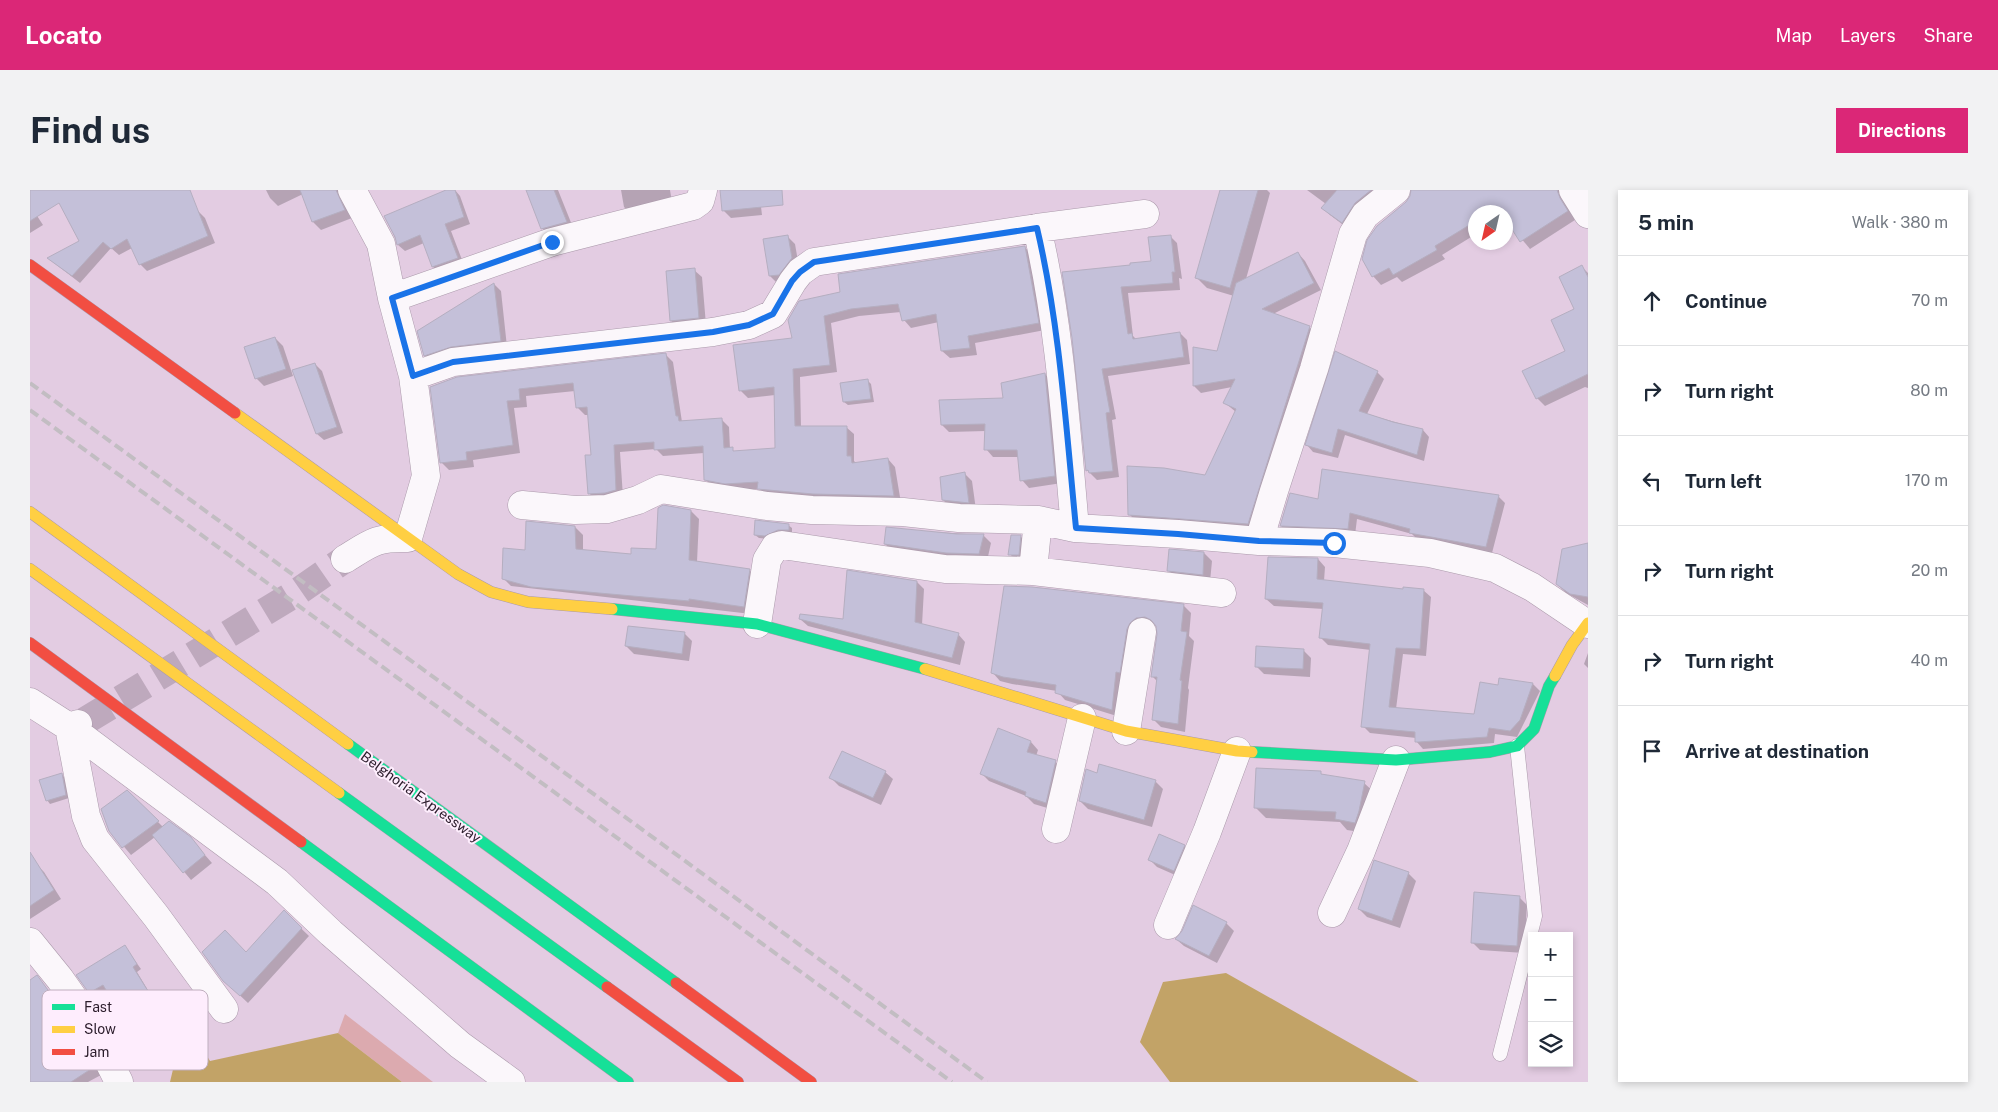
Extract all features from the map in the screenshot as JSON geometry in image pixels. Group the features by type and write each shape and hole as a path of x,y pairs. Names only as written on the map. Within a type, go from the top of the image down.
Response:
{"main road":[{"path":"30,265 458,574 492,592 528,602 757,624 912,665 1126,731 1237,750 1396,760 1490,752 1517,746 1534,729 1549,686 1572,645 1587,624"},
{"name":"Belghoria Expressway","path":"30,512 811,1082"},
{"path":"30,569 738,1082"},
{"path":"30,643 628,1082"}],"street":[{"path":"346,559 373,542 388,537 408,538 426,476 413,376 392,298 381,244 352,190"},
{"path":"392,298 552,242 693,206 700,201 703,190"},
{"path":"1573,190 1588,214"},
{"path":"1259,541 1314,370 1353,234 1365,215 1389,192"},
{"path":"413,376 453,362 704,333 749,325 773,314 792,281 800,272 814,262 1037,228 1145,214"},
{"path":"1037,228 1044,258 1053,316 1076,528"},
{"path":"522,505 575,510 607,509 638,500 661,489 767,506 812,510 903,512 959,518 1038,520 1076,528 1259,541 1334,543 1430,553 1495,568 1532,586 1587,624"},
{"path":"1033,571 1038,520"},
{"path":"757,624 767,560 774,547 782,545 945,568 1033,571 1222,593"},
{"path":"1126,731 1142,632"},
{"path":"30,702 77,724 277,882 338,940 460,1045 511,1082"},
{"path":"1056,828 1082,718"},
{"path":"77,724 86,816 95,839 156,916 224,1009"},
{"path":"1168,925 1207,832 1237,750"},
{"path":"1332,913 1361,852 1396,760"},
{"path":"30,942 68,990"},
{"path":"113,1070 119,1082"}],"lane":[{"path":"1500,1054 1534,916 1517,746"}],"shaded area":[{"path":"1226,973 1419,1082 1170,1082 1140,1042 1163,982"},
{"path":"345,1014 433,1082 402,1082 338,1033"},
{"path":"338,1033 402,1082 170,1082 173,1070 208,1070 208,1058 210,1061"}],"building":[{"path":"30,190 190,190 208,236 139,265 127,239 111,249 103,242 72,276 47,258 79,241 59,203 30,221"},
{"path":"300,190 336,190 345,210 312,222"},
{"path":"446,190 455,190 464,217 445,224 458,258 432,267 420,235 397,245 384,216"},
{"path":"526,190 554,190 567,222 541,229"},
{"path":"720,190 782,190 783,205 722,211"},
{"path":"1220,190 1258,190 1230,288 1195,278"},
{"path":"1337,190 1371,190 1355,203 1342,223 1321,208"},
{"path":"1411,190 1557,190 1568,211 1520,242 1513,231 1513,205 1468,205 1468,226 1435,246 1437,250 1393,275 1389,268 1372,277 1362,259 1367,240 1377,226 1406,202"},
{"path":"788,235 792,258 779,275 769,276 763,239"},
{"path":"1171,235 1175,272 1172,272 1173,283 1121,287 1128,334 1132,333 1133,339 1180,332 1184,357 1102,369 1110,412 1106,413 1113,471 1089,473 1088,470 1086,471 1072,338 1062,272 1151,261 1148,237"},
{"path":"1025,246 1039,323 968,336 970,348 941,351 936,314 902,321 898,304 851,309 824,316 830,365 793,369 795,426 847,426 847,456 851,456 852,463 888,458 894,496 813,494 757,489 758,482 725,484 704,480 703,446 654,450 654,442 614,445 616,490 588,494 585,455 591,455 587,407 576,408 573,383 519,389 520,400 507,401 513,445 466,452 467,460 440,463 430,387 457,377 666,353 676,416 678,416 679,421 722,418 724,448 733,447 733,451 775,448 774,387 739,391 733,345 792,338 788,320 799,301 840,292 838,274"},
{"path":"1298,252 1314,283 1262,309 1310,326 1248,524 1128,515 1127,466 1164,468 1205,475 1236,409 1223,403 1235,379 1193,386 1193,347 1217,351 1236,283"},
{"path":"1582,265 1588,277 1588,374 1536,399 1522,371 1565,351 1551,320 1574,309 1559,277"},
{"path":"695,268 699,318 670,321 666,271"},
{"path":"494,283 501,341 451,347 424,356 417,331"},
{"path":"275,337 286,369 255,379 244,347"},
{"path":"1335,351 1378,371 1359,411 1423,429 1417,455 1338,429 1332,453 1305,445"},
{"path":"315,363 337,427 316,434 292,370"},
{"path":"1045,373 1055,476 1020,481 1017,450 984,450 985,424 941,425 939,400 1003,398 1001,383"},
{"path":"868,379 871,399 843,402 840,383"},
{"path":"1322,469 1499,495 1486,547 1409,533 1410,529 1350,513 1348,529 1280,526 1290,493 1318,499"},
{"path":"965,472 969,503 942,500 940,477"},
{"path":"663,505 691,510 689,560 750,569 744,607 689,599 689,601 531,587 502,579 503,548 525,550 526,521 575,526 576,549 631,554 631,548 656,549 658,508"},
{"path":"755,520 789,524 789,530 778,530 765,536 754,535"},
{"path":"886,527 957,534 984,534 979,554 946,553 884,544"},
{"path":"1011,535 1021,535 1019,555 1008,555"},
{"path":"1588,543 1588,597 1570,594 1556,584 1562,549"},
{"path":"1169,549 1204,552 1203,575 1167,571"},
{"path":"1268,557 1318,558 1317,579 1403,589 1403,587 1424,589 1420,649 1396,648 1389,707 1474,714 1480,682 1498,685 1499,678 1533,683 1520,720 1510,731 1489,728 1487,737 1419,742 1415,742 1415,732 1361,727 1370,644 1319,638 1323,603 1265,599"},
{"path":"847,570 917,581 915,622 959,633 952,658 799,619 800,614 843,619"},
{"path":"1004,586 1032,587 1184,604 1181,631 1187,632 1180,680 1182,681 1178,724 1152,720 1157,677 1151,677 1157,634 1156,626 1145,617 1136,618 1127,629 1120,673 1116,672 1112,710 1055,693 1056,685 1003,677 991,673"},
{"path":"628,626 685,632 682,654 625,646"},
{"path":"1256,646 1304,649 1303,669 1255,667"},
{"path":"998,728 1031,741 1027,752 1056,760 1046,803 1025,796 1026,792 980,774"},
{"path":"842,751 886,771 873,798 829,778"},
{"path":"1099,764 1156,780 1144,820 1079,801 1086,769 1097,773"},
{"path":"1256,768 1321,771 1321,774 1365,781 1355,823 1335,819 1336,812 1254,808"},
{"path":"62,773 66,795 46,801 39,780"},
{"path":"127,790 159,821 122,848 109,831 101,809"},
{"path":"169,821 191,837 205,855 183,873 152,835"},
{"path":"1159,834 1185,845 1174,871 1148,860"},
{"path":"30,852 54,890 30,906"},
{"path":"1374,860 1409,872 1392,921 1358,909"},
{"path":"1474,892 1520,896 1517,946 1471,943"},
{"path":"1193,905 1227,922 1209,956 1175,939 1182,931"},
{"path":"284,910 302,928 240,996 223,981 202,952 225,930 246,952"},
{"path":"125,945 137,964 133,967 147,990 106,990 103,985 94,990 87,990 76,975"},
{"path":"37,975 48,990 42,990 42,1070 89,1070 71,1082 30,1082 30,980"}],"tunnel":[{"path":"85,721 296,593 345,559"}],"railway":[{"path":"30,383 987,1082"},
{"path":"30,410 952,1082"}],"traffic: fast":[{"path":"612,609 757,624 925,669"},
{"path":"1252,752 1396,760 1490,752 1517,746 1534,729 1549,686 1555,676"},
{"path":"348,744 676,983"},
{"path":"339,793 607,987"},
{"path":"301,842 628,1082"}],"traffic: slow":[{"path":"235,413 458,574 491,592 528,602 612,609"},
{"path":"30,512 348,744"},
{"path":"30,569 339,793"},
{"path":"1555,676 1572,645 1588,623"},
{"path":"925,669 1126,731 1252,752"}],"traffic: jam":[{"path":"30,265 235,413"},
{"path":"30,643 301,842"},
{"path":"676,983 811,1082"},
{"path":"607,987 738,1082"}],"route":[{"path":"552,242 392,298 413,376 453,362 713,332 749,325 773,314 786,295 792,281 800,272 814,262 1037,228 1044,258 1053,316 1076,528 1259,541 1334,543"}]}
